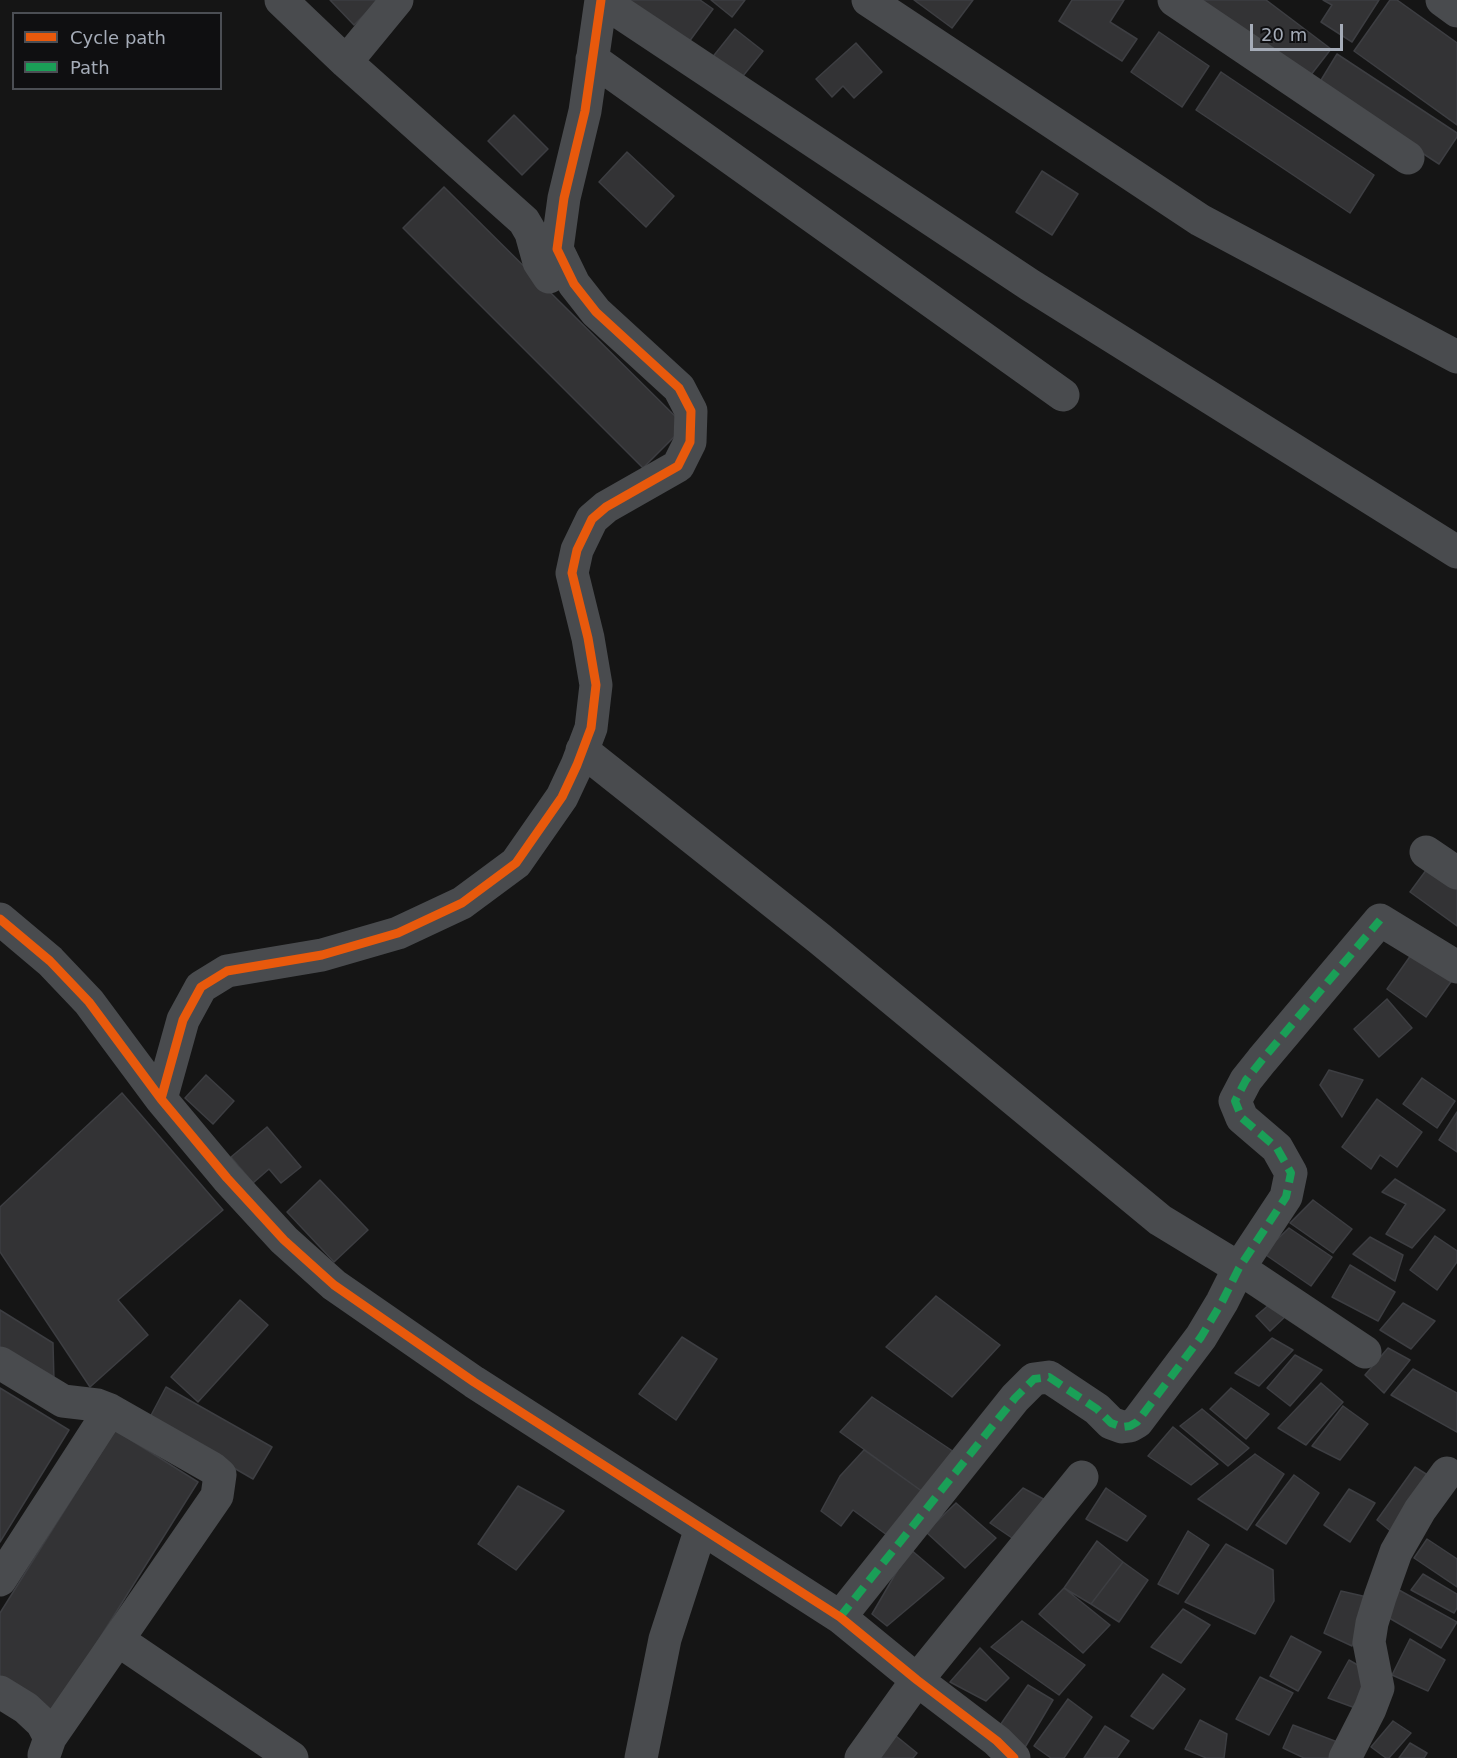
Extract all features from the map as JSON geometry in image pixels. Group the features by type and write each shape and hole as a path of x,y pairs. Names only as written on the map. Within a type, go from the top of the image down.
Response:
{"street":[{"path":"281,0 346,62 524,221 531,233 539,262 549,277"},
{"path":"346,62 397,0"},
{"path":"161,1099 183,1020 201,987 227,971 322,956 398,933 462,903 516,863 562,797 591,728 597,685 572,573 577,550 592,519 606,507 678,466 690,442 691,411 679,388 596,312 574,284 557,249 564,198 585,111 601,0 1029,285 1457,552"},
{"path":"868,0 1200,220 1457,357"},
{"path":"1174,0 1408,158"},
{"path":"1442,0 1457,11"},
{"path":"592,59 1064,395"},
{"path":"582,750 820,939 1160,1220 1239,1268 1365,1352"},
{"path":"1426,852 1457,873"},
{"path":"0,919 50,961 89,1002 161,1099 227,1178 277,1232 334,1285 474,1382 840,1617 997,1741 1014,1758"},
{"path":"840,1617 1015,1398 1034,1379 1049,1377 1097,1409 1111,1423 1122,1427 1137,1422 1201,1337 1239,1268 1286,1197 1291,1173 1277,1149 1242,1118 1235,1101 1246,1080 1380,920 1457,967"},
{"path":"0,1364 63,1401 97,1405 110,1410 212,1468 220,1475 217,1496 46,1748"},
{"path":"0,1580 110,1410"},
{"path":"1345,1758 1378,1688 1369,1642 1372,1623 1396,1552 1420,1510 1447,1473"},
{"path":"861,1758 917,1680 1082,1477"},
{"path":"641,1758 665,1639 701,1528"},
{"path":"118,1640 292,1758"},
{"path":"0,1692 26,1708 42,1723 46,1748"}],"building":[{"path":"330,0 379,0 354,25"},
{"path":"622,0 700,0 713,9 686,46"},
{"path":"711,0 745,0 732,17"},
{"path":"914,0 973,0 952,28"},
{"path":"1072,0 1124,0 1110,22 1137,39 1122,61 1059,21"},
{"path":"1202,0 1266,0 1331,49 1307,80"},
{"path":"1323,0 1379,0 1352,42 1321,22 1332,5"},
{"path":"1390,0 1397,0 1457,43 1457,125 1354,51"},
{"path":"735,29 763,51 735,86 707,64"},
{"path":"1159,32 1209,66 1182,107 1131,72"},
{"path":"856,43 882,72 854,98 843,86 832,97 816,79"},
{"path":"1337,54 1457,133 1457,137 1439,164 1318,85"},
{"path":"1221,72 1374,175 1350,213 1196,110"},
{"path":"514,115 548,149 522,175 488,141"},
{"path":"627,152 674,196 646,227 599,182"},
{"path":"1042,171 1078,194 1052,235 1016,212"},
{"path":"444,187 685,426 643,468 403,228"},
{"path":"1438,854 1457,868 1457,926 1410,892"},
{"path":"1416,948 1455,976 1426,1017 1387,989"},
{"path":"1387,999 1412,1028 1379,1057 1354,1029"},
{"path":"1329,1070 1363,1080 1342,1117 1320,1085"},
{"path":"206,1075 234,1101 213,1124 185,1098"},
{"path":"1422,1078 1455,1101 1437,1128 1403,1104"},
{"path":"122,1093 223,1210 118,1300 148,1335 90,1387 0,1252 0,1207"},
{"path":"1377,1099 1422,1132 1397,1167 1380,1155 1371,1169 1342,1147"},
{"path":"1457,1112 1457,1152 1439,1140"},
{"path":"267,1127 301,1167 281,1183 269,1169 253,1183 231,1157"},
{"path":"1395,1179 1445,1210 1412,1248 1386,1234 1406,1204 1382,1192"},
{"path":"320,1180 368,1230 334,1262 287,1212"},
{"path":"1313,1200 1352,1229 1333,1253 1290,1223"},
{"path":"1289,1228 1332,1257 1311,1286 1263,1253"},
{"path":"1435,1236 1457,1251 1457,1262 1437,1290 1410,1270"},
{"path":"1370,1237 1403,1255 1395,1281 1353,1254"},
{"path":"1350,1265 1395,1292 1378,1321 1332,1297"},
{"path":"936,1296 1000,1345 952,1397 886,1347"},
{"path":"1277,1298 1290,1312 1270,1331 1256,1316"},
{"path":"240,1300 268,1325 198,1402 171,1377"},
{"path":"1403,1303 1435,1321 1411,1349 1380,1330"},
{"path":"0,1310 53,1343 54,1381 0,1348"},
{"path":"682,1337 717,1359 676,1420 639,1394"},
{"path":"1272,1338 1293,1350 1259,1386 1235,1373"},
{"path":"1388,1348 1410,1360 1384,1393 1365,1375"},
{"path":"1295,1355 1322,1370 1290,1406 1267,1388"},
{"path":"1413,1369 1457,1393 1457,1432 1391,1395"},
{"path":"1321,1383 1343,1402 1306,1445 1278,1428"},
{"path":"166,1387 272,1447 253,1479 149,1419"},
{"path":"0,1388 69,1430 0,1542"},
{"path":"1231,1388 1269,1414 1246,1439 1210,1409"},
{"path":"872,1397 963,1458 930,1497 840,1432"},
{"path":"1343,1406 1368,1424 1340,1460 1312,1446"},
{"path":"1202,1409 1249,1448 1228,1466 1180,1426"},
{"path":"1173,1427 1218,1464 1191,1485 1148,1456"},
{"path":"115,1430 198,1482 52,1714 0,1682 0,1613"},
{"path":"864,1450 930,1497 895,1541 853,1510 841,1526 821,1511 840,1476"},
{"path":"1255,1454 1284,1474 1247,1530 1198,1499"},
{"path":"1415,1467 1434,1479 1398,1537 1377,1520"},
{"path":"1294,1475 1319,1493 1286,1544 1256,1525"},
{"path":"518,1486 564,1511 516,1570 478,1544"},
{"path":"1023,1488 1049,1502 1015,1540 990,1523"},
{"path":"1106,1488 1146,1516 1127,1541 1086,1519"},
{"path":"1349,1489 1375,1503 1350,1542 1324,1525"},
{"path":"956,1503 996,1538 965,1568 926,1532"},
{"path":"1188,1531 1209,1545 1178,1594 1158,1584"},
{"path":"1427,1539 1457,1559 1457,1587 1414,1558"},
{"path":"1097,1541 1123,1562 1091,1604 1064,1588"},
{"path":"1226,1544 1273,1570 1274,1601 1255,1634 1185,1602"},
{"path":"910,1549 944,1578 887,1626 872,1614"},
{"path":"1123,1562 1148,1580 1119,1622 1091,1604"},
{"path":"1423,1574 1457,1594 1457,1608 1454,1613 1411,1590"},
{"path":"1064,1588 1110,1625 1083,1653 1039,1614"},
{"path":"1399,1590 1457,1622 1441,1648 1384,1615"},
{"path":"1341,1591 1367,1597 1352,1646 1324,1633"},
{"path":"1183,1609 1210,1625 1181,1663 1151,1647"},
{"path":"1022,1621 1085,1665 1059,1695 991,1647"},
{"path":"1291,1636 1321,1652 1298,1691 1270,1676"},
{"path":"1410,1639 1445,1660 1428,1691 1392,1675"},
{"path":"980,1648 1009,1678 986,1701 950,1682"},
{"path":"1349,1660 1370,1672 1358,1709 1328,1698"},
{"path":"1163,1674 1185,1689 1153,1729 1131,1716"},
{"path":"1260,1677 1293,1693 1269,1735 1236,1719"},
{"path":"1028,1685 1053,1700 1024,1749 996,1731"},
{"path":"1068,1699 1092,1717 1064,1758 1051,1758 1034,1746"},
{"path":"1200,1720 1227,1734 1224,1758 1206,1758 1185,1749"},
{"path":"1393,1721 1411,1733 1389,1758 1386,1758 1371,1747"},
{"path":"1293,1725 1340,1743 1337,1758 1304,1758 1283,1748"},
{"path":"1105,1726 1129,1741 1117,1758 1084,1758"},
{"path":"896,1736 917,1753 913,1758 878,1758"},
{"path":"1410,1743 1427,1753 1424,1758 1399,1758"}],"marked path":[{"path":"840,1617 1015,1398 1034,1379 1049,1377 1097,1409 1111,1423 1122,1427 1137,1422 1201,1337 1239,1268 1286,1197 1291,1173 1277,1148 1242,1118 1235,1101 1246,1080 1262,1060 1380,920"}],"cycle path":[{"path":"161,1099 183,1020 201,987 227,971 322,955 398,933 462,903 516,863 562,797 577,765 591,728 596,685 588,638 572,573 577,550 592,519 606,507 678,466 690,442 691,411 679,388 596,312 574,284 557,249 564,198 585,111 601,0"},
{"path":"0,919 50,961 89,1002 161,1099 227,1178 284,1240 334,1285 474,1382 840,1617 997,1741 1014,1758"}]}
